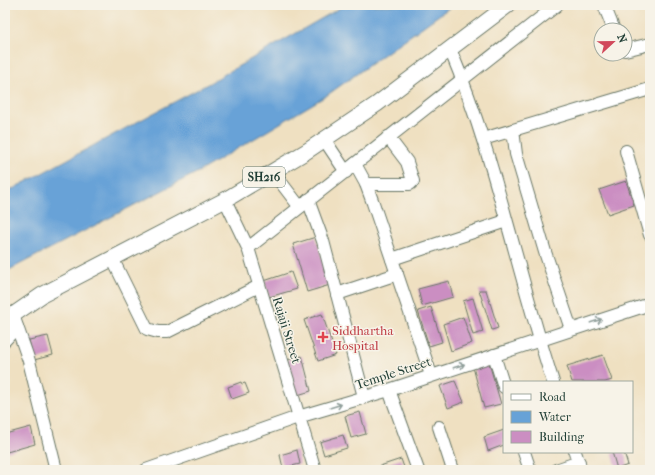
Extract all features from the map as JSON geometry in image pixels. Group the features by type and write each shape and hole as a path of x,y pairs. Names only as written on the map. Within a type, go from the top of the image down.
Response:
{"main road":[{"name":"SH216","path":"12,322 42,295 224,200 273,172 377,104 508,5"}],"street":[{"path":"248,248 303,203 463,80 557,5"},
{"path":"604,5 611,22"},
{"path":"633,48 650,44"},
{"path":"450,49 463,80 483,139 539,340 553,381"},
{"path":"483,139 650,89"},
{"path":"513,130 516,154 545,252 571,329"},
{"path":"366,184 410,184 413,181 407,162 388,137"},
{"path":"324,139 366,184 431,375"},
{"path":"626,151 650,235"},
{"path":"273,172 303,203 323,241 364,397"},
{"name":"Rajaji Street","path":"224,200 248,248 315,470"},
{"path":"392,258 506,221"},
{"path":"112,258 147,329 158,332 167,332 259,286"},
{"path":"337,294 397,274"},
{"name":"Temple Street","path":"146,470 172,466 298,417 389,390 650,304"},
{"path":"5,340 12,322"},
{"path":"12,322 29,361 56,470"},
{"path":"494,355 503,384"},
{"path":"389,390 418,470"},
{"path":"439,427 453,470"},
{"path":"524,453 530,470"},
{"path":"556,470 578,461"}],"water":[{"path":"345,5 453,5 326,96 200,171 5,272 5,193 204,86"}],"building":[{"path":"626,181 634,205 608,214 599,190"},
{"path":"316,237 330,285 307,292 293,244"},
{"path":"291,272 297,289 269,297 264,281"},
{"path":"449,281 453,297 422,306 418,289"},
{"path":"479,290 486,290 498,328 492,330"},
{"path":"473,298 483,332 473,335 463,301"},
{"path":"431,307 442,342 429,346 418,311"},
{"path":"322,314 336,355 318,361 304,320"},
{"path":"463,317 472,343 451,351 443,324"},
{"path":"48,336 53,355 34,360 29,340"},
{"path":"603,355 612,380 572,381 567,366"},
{"path":"302,356 311,391 294,396 283,361"},
{"path":"489,363 501,404 484,408 473,367"},
{"path":"455,381 464,402 448,408 440,386"},
{"path":"241,382 242,384 245,383 249,393 232,399 228,387"},
{"path":"360,412 366,434 351,438 345,416"},
{"path":"31,427 35,444 7,452 5,434"},
{"path":"503,430 503,445 488,451 484,437"},
{"path":"343,435 347,448 324,455 320,442"},
{"path":"297,450 300,464 283,468 280,455"},
{"path":"612,453 624,453 628,465 617,469"},
{"path":"401,459 405,470 375,470 374,468"}],"place":[{"name":"Siddhartha Hospital","path":"323,337"}]}
